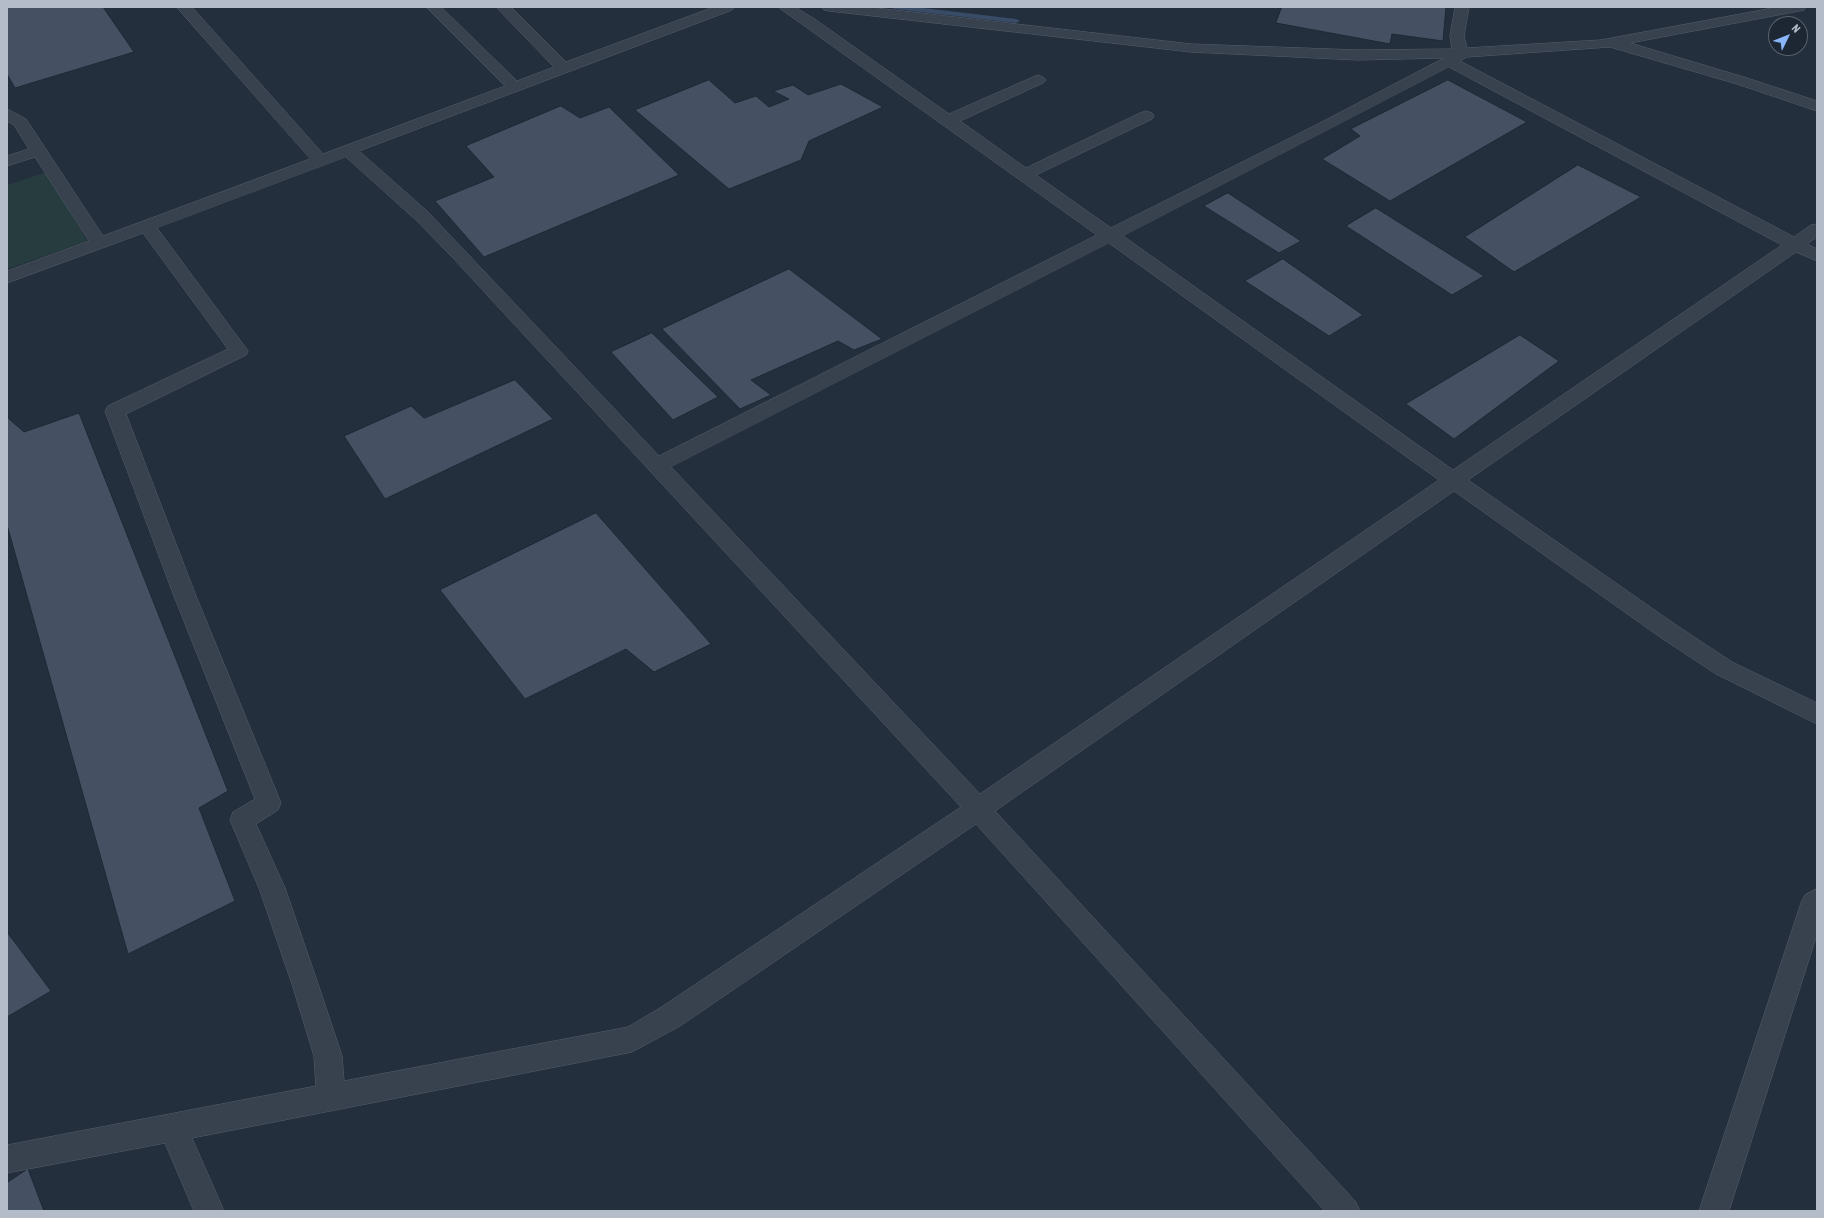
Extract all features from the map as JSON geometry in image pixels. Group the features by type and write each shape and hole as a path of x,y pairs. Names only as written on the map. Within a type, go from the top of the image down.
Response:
{"street":[{"path":"184,7 320,161"},
{"path":"433,7 515,87"},
{"path":"503,7 564,69"},
{"path":"7,277 100,244 727,7"},
{"path":"785,7 811,23 949,120 1024,175 1668,631 1724,668 1817,714"},
{"path":"828,7 1191,48 1312,55 1458,56 1611,42 1715,24 1799,7"},
{"path":"948,7 1153,32 1261,39"},
{"path":"1458,56 1457,36 1462,7"},
{"path":"1611,42 1742,81 1817,106"},
{"path":"656,466 1110,236 1458,56"},
{"path":"1458,56 1794,245 1817,256"},
{"path":"949,120 1038,80"},
{"path":"7,114 20,122 100,244"},
{"path":"1024,175 1146,116"},
{"path":"348,150 422,216 459,254 978,809 1345,1211"},
{"path":"7,161 39,151"},
{"path":"147,226 240,351 115,411 185,596 269,803 242,820 272,888 305,984 328,1056 331,1097"},
{"path":"7,1159 632,1039 670,1017 978,809 1817,229"},
{"path":"1714,1211 1814,903 1817,902"},
{"path":"173,1128 209,1211"}],"green space":[{"path":"47,172 87,241 7,269 7,185"}],"building":[{"path":"7,7 103,7 134,52 15,88 7,74"},
{"path":"1282,7 1446,7 1443,41 1392,34 1390,44 1276,23"},
{"path":"709,80 735,103 756,96 769,107 789,99 773,91 793,85 808,95 841,84 883,107 809,141 801,160 729,189 635,110"},
{"path":"1448,80 1527,122 1390,201 1322,159 1360,136 1351,129"},
{"path":"561,106 580,118 609,107 679,175 484,257 435,201 494,177 466,146"},
{"path":"1578,165 1641,197 1514,272 1465,237"},
{"path":"1228,193 1301,241 1279,253 1204,206"},
{"path":"1376,208 1484,276 1452,295 1346,226"},
{"path":"1283,259 1363,315 1329,336 1245,281"},
{"path":"789,269 882,339 854,350 838,341 751,380 771,395 740,409 662,329"},
{"path":"652,333 718,397 673,420 611,352"},
{"path":"1520,335 1559,361 1454,439 1406,404"},
{"path":"515,380 553,419 385,499 344,436 411,406 424,418"},
{"path":"7,412 9,419 24,432 79,413 228,791 199,808 235,901 128,954 7,525"},
{"path":"596,513 711,644 654,672 626,649 525,699 440,590"},
{"path":"7,932 51,991 7,1017"},
{"path":"28,1169 44,1211 7,1211 7,1183"}],"waterway":[{"path":"894,7 1016,21"}]}
